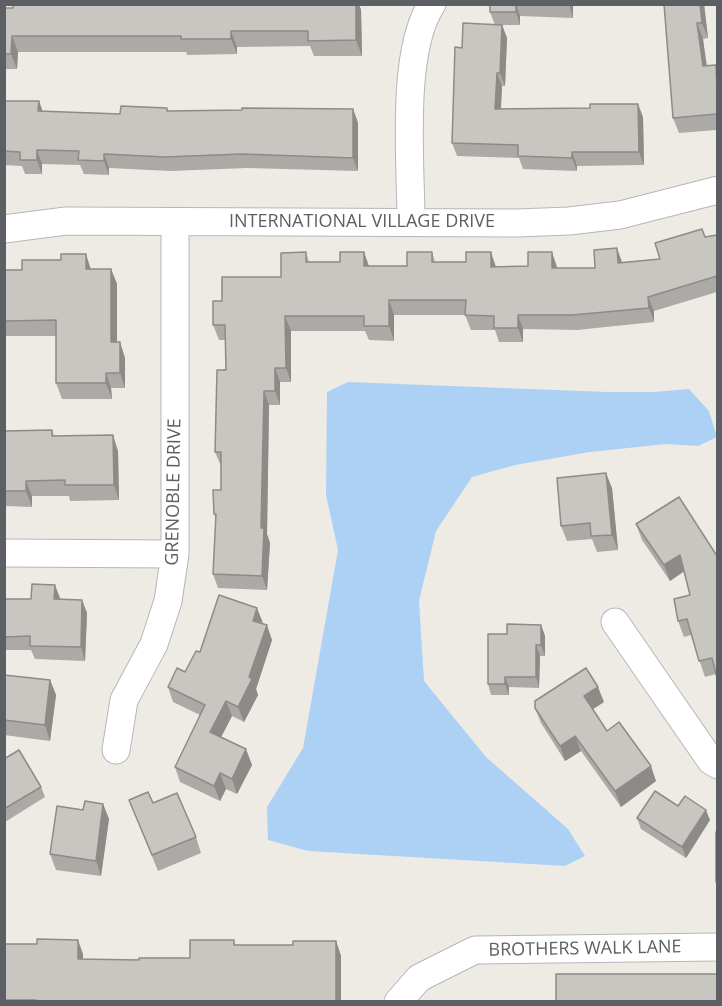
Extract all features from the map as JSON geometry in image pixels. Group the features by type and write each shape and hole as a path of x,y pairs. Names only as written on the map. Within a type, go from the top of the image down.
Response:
{"street":[{"path":"411,222 410,91 414,53 424,16 432,4"},
{"name":"INTERNATIONAL VILLAGE DRIVE","path":"4,229 66,221 517,223 620,215 717,190"},
{"name":"GRENOBLE DRIVE","path":"116,750 124,700 154,644 168,602 175,554 175,222"},
{"path":"4,553 175,554"},
{"path":"615,622 711,761 717,765"},
{"name":"BROTHERS WALK LANE","path":"398,1002 418,978 475,950 717,947"}],"water":[{"path":"348,382 607,392 689,389 709,411 717,437 698,446 666,444 590,452 515,465 472,477 436,531 419,601 424,681 486,757 568,829 585,856 565,866 308,851 268,840 267,807 303,748 338,550 326,495 327,392"}],"building":[{"path":"13,4 356,4 356,40 308,41 308,31 231,31 231,39 181,39 181,36 12,36 11,54 4,54 4,8 13,8"},
{"path":"490,4 516,4 516,12 490,12"},
{"path":"664,4 700,4 702,23 697,23 703,66 716,65 717,114 673,118"},
{"path":"463,23 502,25 500,73 497,73 495,109 590,108 590,104 638,104 639,152 572,152 572,158 518,156 518,145 452,143 455,47 462,48"},
{"path":"4,101 39,101 38,111 120,114 121,106 167,108 167,111 242,110 242,108 353,109 353,158 242,154 165,157 104,154 104,161 78,160 79,151 37,150 37,160 20,160 20,152 4,151"},
{"path":"702,229 705,237 717,235 717,276 648,297 649,308 572,315 518,315 518,328 494,328 494,316 465,315 466,300 389,300 389,326 364,326 364,316 285,316 286,368 275,368 275,391 264,391 262,576 213,574 216,514 214,514 213,490 221,490 221,452 215,452 217,370 226,370 225,325 213,325 213,301 222,301 222,277 281,277 281,253 306,252 306,262 340,262 340,252 364,252 364,266 407,266 407,252 432,252 432,262 466,262 466,252 491,252 491,267 528,266 528,252 552,252 552,268 595,268 594,250 617,248 618,263 660,259 655,243"},
{"path":"61,254 86,254 86,269 111,269 111,342 120,342 120,373 106,373 106,383 56,383 56,320 4,321 4,270 22,270 22,260 61,260"},
{"path":"52,430 52,436 113,435 114,485 65,485 65,480 26,481 26,491 4,491 5,431"},
{"path":"606,473 612,535 591,536 590,523 561,526 557,478"},
{"path":"679,497 717,556 717,678 712,658 699,661 687,619 678,621 674,599 690,595 680,555 664,565 636,524"},
{"path":"32,584 55,585 54,599 82,600 81,647 30,646 30,636 4,637 4,599 31,599"},
{"path":"219,595 257,608 253,621 267,625 249,677 252,679 238,707 226,701 210,732 246,749 232,779 220,773 214,786 175,767 205,705 168,687 177,668 185,672 196,651 200,652"},
{"path":"507,624 541,625 541,645 536,645 536,677 505,677 505,684 488,684 488,634 507,634"},
{"path":"586,668 598,687 584,696 607,731 619,722 651,766 615,791 575,736 560,746 535,708 535,701"},
{"path":"4,675 50,680 45,725 4,720"},
{"path":"19,750 41,787 4,809 4,759"},
{"path":"655,791 678,806 685,796 706,810 682,847 637,818"},
{"path":"148,792 153,803 177,793 196,837 152,855 129,800"},
{"path":"85,801 103,804 96,861 50,854 57,806 83,810"},
{"path":"717,832 717,882 716,882"},
{"path":"37,939 78,940 78,959 139,960 139,958 190,958 190,940 234,940 234,945 293,945 293,941 336,941 336,1002 36,1002 36,1000 4,1000 4,944 37,944"},
{"path":"556,974 717,974 717,1002 556,1002"}]}
